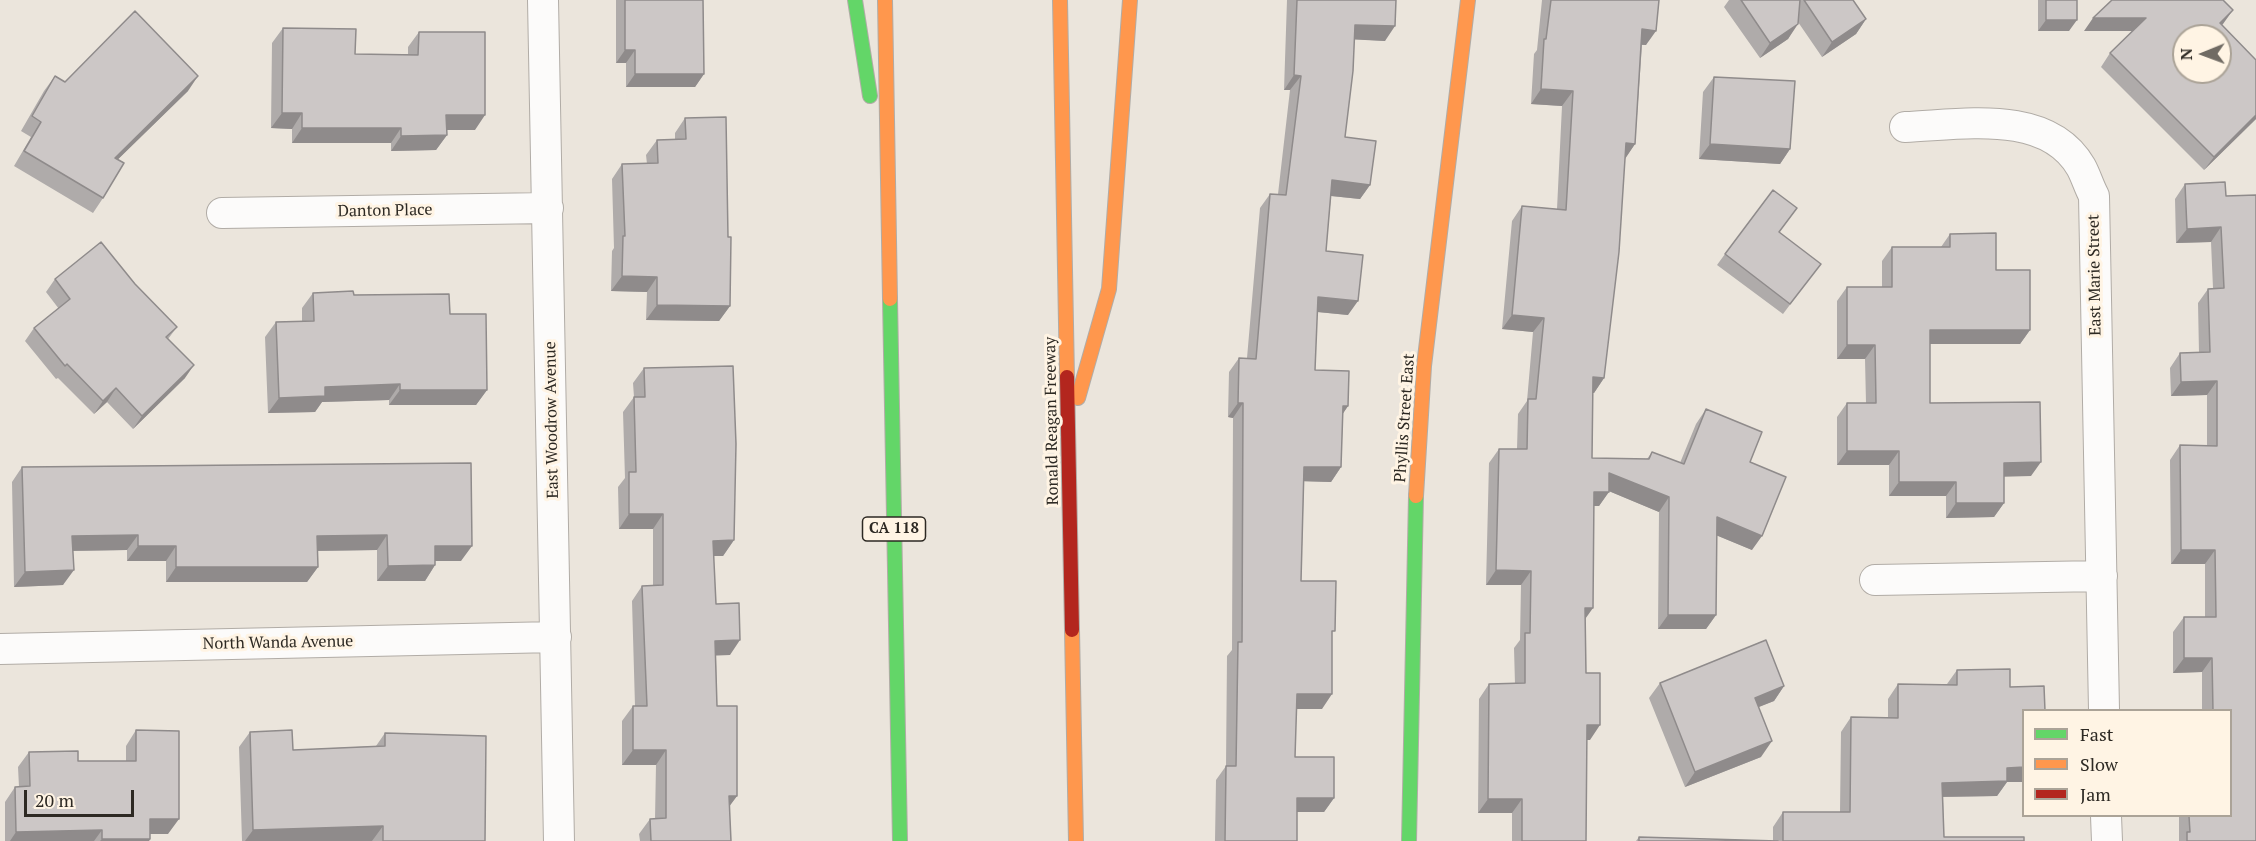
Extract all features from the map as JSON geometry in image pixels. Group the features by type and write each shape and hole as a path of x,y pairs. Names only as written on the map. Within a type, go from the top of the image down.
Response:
{"main road":[{"path":"855,0 889,216"},
{"name":"CA 118","path":"885,0 900,841"},
{"name":"Ronald Reagan Freeway","path":"1060,0 1076,841"},
{"path":"1068,432 1109,289 1130,0"},
{"name":"Phyllis Street East","path":"1409,841 1416,480 1424,366 1468,0"}],"street":[{"name":"East Woodrow Avenue","path":"543,0 559,841"},
{"name":"East Marie Street","path":"1905,127 1992,124 2026,127 2057,141 2080,165 2094,196 2104,709"},
{"name":"Danton Place","path":"222,213 548,208"},
{"path":"1875,580 2102,576"},
{"name":"North Wanda Avenue","path":"0,649 556,637"},
{"path":"2106,817 2107,841"}],"building":[{"path":"625,0 703,0 704,74 635,74 635,50 625,50"},
{"path":"1297,0 1396,0 1395,26 1355,25 1353,71 1345,137 1376,141 1370,185 1332,180 1326,251 1363,255 1358,301 1318,297 1315,370 1349,371 1348,406 1343,406 1341,467 1304,467 1301,581 1336,581 1335,631 1332,631 1332,694 1297,694 1295,757 1334,757 1334,798 1297,798 1297,841 1225,841 1226,766 1236,766 1238,642 1242,642 1243,403 1238,403 1239,358 1256,359 1270,194 1286,195 1301,76 1294,75"},
{"path":"1551,0 1659,0 1656,31 1642,29 1635,144 1626,143 1619,252 1604,378 1593,377 1592,458 1649,459 1652,452 1684,464 1706,409 1762,432 1750,462 1786,477 1762,536 1717,517 1716,615 1668,615 1669,497 1609,473 1609,492 1594,492 1593,608 1585,608 1586,673 1600,673 1600,725 1587,725 1586,841 1522,841 1522,799 1488,799 1489,684 1525,683 1525,633 1530,633 1531,571 1496,570 1499,449 1527,449 1528,399 1536,399 1544,318 1512,315 1522,206 1566,210 1573,91 1541,89 1544,39 1546,39"},
{"path":"1741,0 1800,0 1798,24 1770,43"},
{"path":"1804,0 1853,0 1866,19 1832,42"},
{"path":"2046,0 2077,0 2077,20 2046,20"},
{"path":"2112,0 2223,0 2233,10 2221,24 2172,24 2172,84 2232,84 2232,35 2256,60 2256,115 2214,157 2110,53 2146,18 2093,18"},
{"path":"135,11 198,76 115,158 124,163 103,198 24,151 41,122 32,116 55,76 65,82"},
{"path":"283,28 356,29 355,54 418,55 419,32 485,32 485,115 446,115 447,135 401,136 401,128 302,128 302,113 282,113"},
{"path":"1714,77 1795,81 1790,149 1710,144"},
{"path":"726,117 728,237 731,237 730,306 657,305 657,277 622,276 623,236 625,236 622,164 658,163 657,140 686,139 685,118"},
{"path":"2225,182 2226,196 2256,195 2256,841 2187,841 2187,832 2190,832 2189,817 2232,817 2232,709 2213,709 2212,658 2184,658 2184,617 2216,617 2215,550 2181,550 2180,445 2217,446 2217,381 2181,382 2180,353 2210,352 2208,289 2224,288 2221,227 2187,229 2185,184"},
{"path":"1773,190 1797,208 1779,232 1821,264 1790,304 1725,254"},
{"path":"1996,233 1996,270 2030,270 2030,330 1930,330 1930,403 2040,402 2041,462 2004,463 2004,503 1956,503 1956,482 1899,482 1899,451 1847,451 1847,403 1876,403 1875,345 1847,345 1847,287 1892,287 1892,247 1950,247 1950,234"},
{"path":"101,242 135,284 177,327 166,337 194,365 142,416 116,388 103,401 67,364 65,366 34,328 70,299 55,279"},
{"path":"353,291 354,295 449,294 450,314 486,314 487,390 400,390 400,384 325,387 325,396 279,398 276,322 314,321 313,293"},
{"path":"733,366 736,444 734,540 713,541 716,604 739,603 740,640 715,641 717,706 737,706 737,796 729,796 731,841 651,841 650,819 666,818 666,750 633,750 633,706 647,706 642,586 663,585 663,514 629,514 629,472 636,472 634,397 645,397 644,368"},
{"path":"471,463 472,546 435,546 435,565 388,566 387,535 317,536 318,567 176,567 176,546 138,546 138,535 72,536 74,570 25,572 22,467"},
{"path":"1766,640 1784,686 1755,698 1772,741 1695,772 1660,683"},
{"path":"2010,669 2010,687 2044,686 2045,709 2022,709 2022,767 2007,768 2007,781 1942,783 1944,837 2024,837 2024,841 1783,841 1783,812 1850,812 1851,717 1898,718 1898,684 1957,685 1957,670"},
{"path":"136,730 179,731 179,819 150,819 150,839 102,839 102,830 16,832 15,787 30,786 29,752 78,751 78,761 136,761"},
{"path":"292,730 293,750 385,746 385,733 486,736 485,841 383,841 383,826 253,830 250,732"},
{"path":"1639,837 1778,841 1639,841"}],"traffic: fast":[{"path":"855,0 870,96"},
{"path":"890,299 900,841"},
{"path":"1409,841 1416,496"}],"traffic: slow":[{"path":"885,0 890,299"},
{"path":"1060,0 1067,377"},
{"path":"1078,398 1109,289 1130,0"},
{"path":"1416,496 1424,366 1468,0"},
{"path":"1072,630 1076,841"}],"traffic: jam":[{"path":"1067,377 1072,630"}]}
